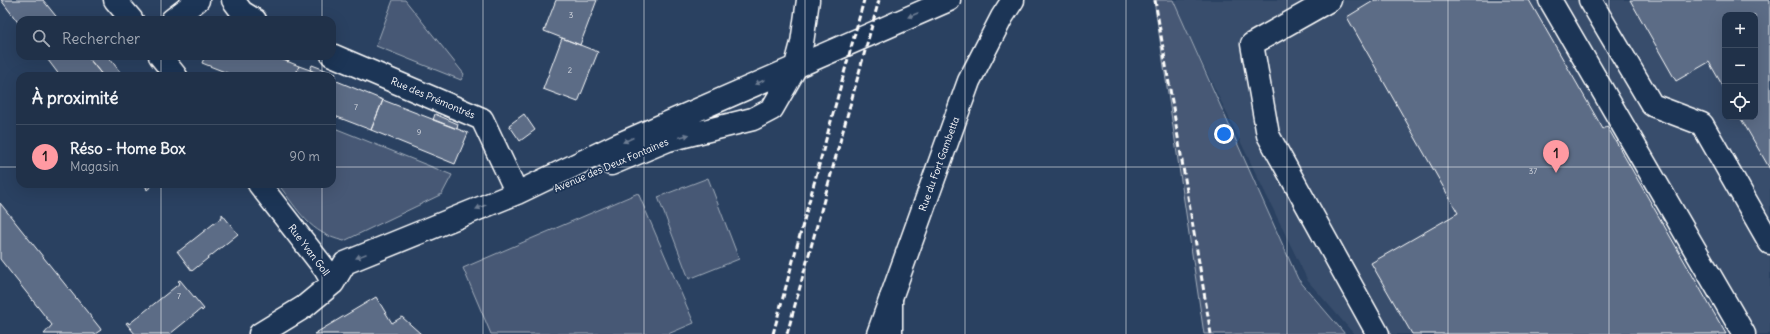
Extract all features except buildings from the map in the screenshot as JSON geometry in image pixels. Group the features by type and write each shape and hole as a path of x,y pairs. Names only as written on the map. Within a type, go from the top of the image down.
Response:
{"main road":[{"path":"115,0 129,16"},
{"path":"177,16 198,0"},
{"path":"233,0 242,12 248,16"},
{"path":"796,66 802,43 808,0"},
{"name":"Avenue des Deux Fontaines","path":"333,283 345,263 517,192 617,145 949,0"},
{"name":"Rue du Fort Gambetta","path":"878,334 969,81 1002,17 1013,0"},
{"path":"1330,0 1252,44 1268,135 1378,334"},
{"path":"1550,0 1744,334"},
{"path":"1590,0 1652,105 1702,124 1770,243"},
{"name":"Rue des Prémontrés","path":"336,57 482,119 517,192"},
{"path":"163,60 173,72"},
{"name":"Avenue des Deux Fontaines","path":"517,192 537,197 668,140 753,119 772,109 782,94 796,66"},
{"name":"Rue Yvan Goll","path":"260,334 304,307 333,283 325,269 262,188"},
{"path":"891,298 891,334"}],"shaded area":[{"path":"393,0 405,0 464,74 461,80 376,46"},
{"path":"1154,0 1173,0 1298,279 1345,334 1204,334"},
{"path":"1172,0 1770,0 1770,334 1354,334 1308,281"},
{"path":"336,129 452,175 442,194 344,241 322,233 313,227 299,212 281,188 336,188"},
{"path":"708,178 739,259 689,279 658,197"},
{"path":"638,193 694,323 668,334 491,334 463,268"}],"railway":[{"path":"773,334 864,0"},
{"path":"787,334 879,0"},
{"path":"1155,0 1211,334"}],"place":[{"name":"Réso - Home Box","path":"1556,173"}]}
